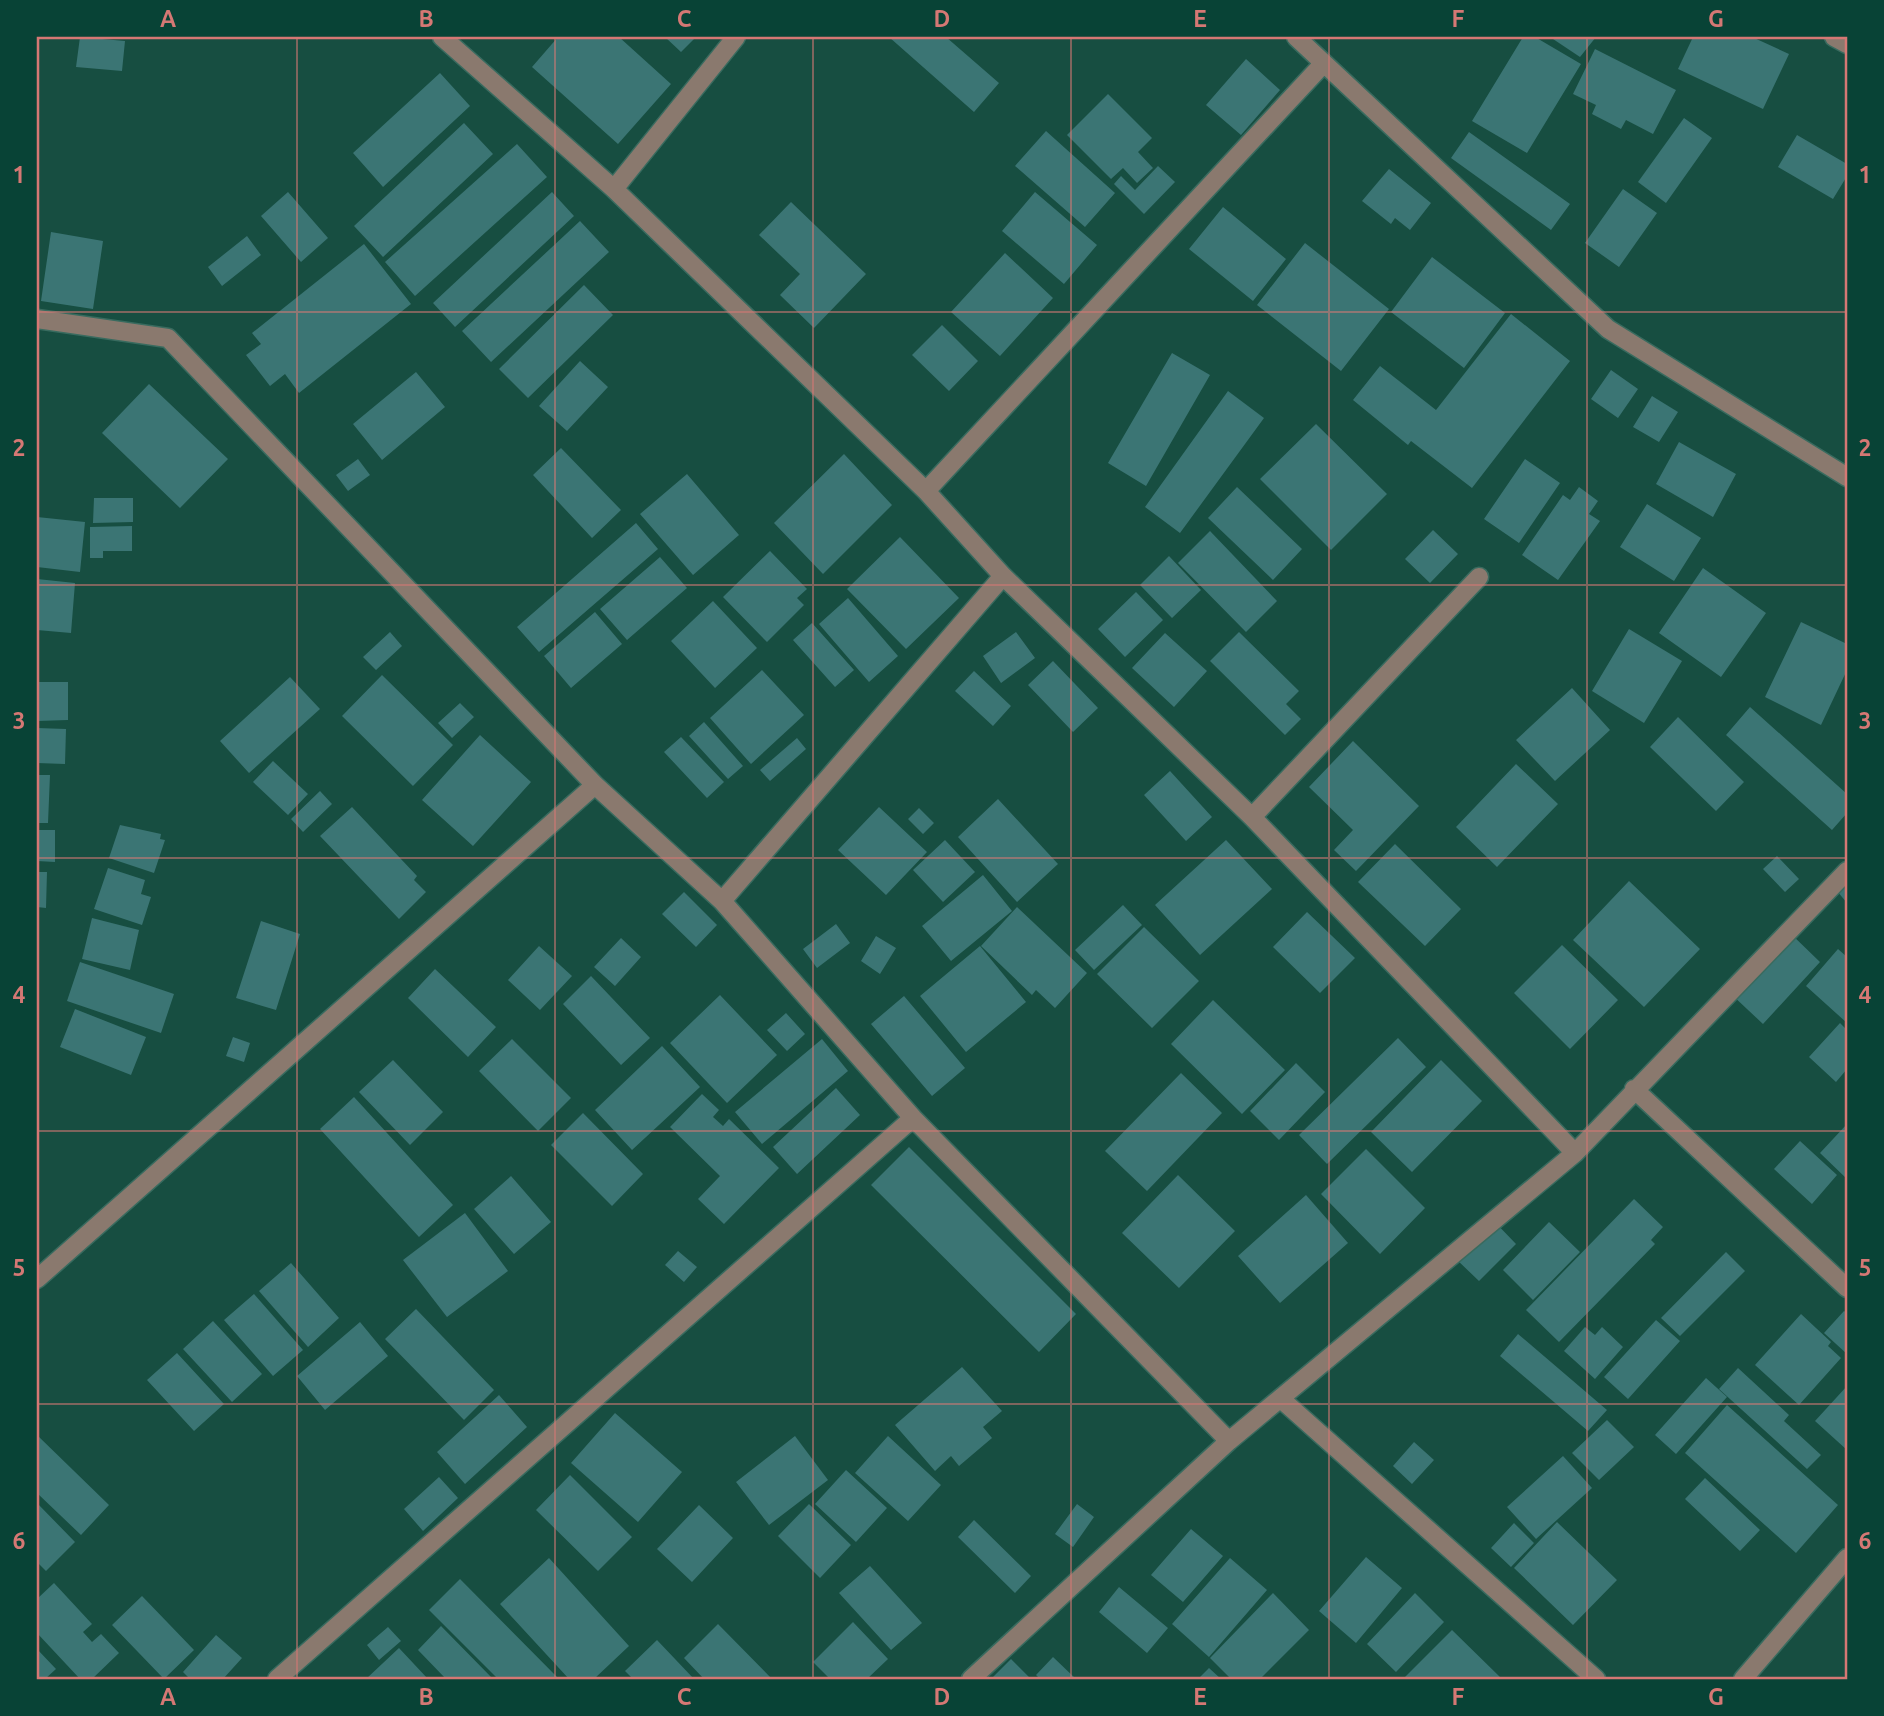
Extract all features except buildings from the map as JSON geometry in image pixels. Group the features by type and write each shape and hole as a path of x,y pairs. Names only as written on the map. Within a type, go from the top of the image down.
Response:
{"street":[{"path":"442,37 614,190 926,491 1003,576 1252,817 1575,1153"},
{"path":"614,190 736,37"},
{"path":"1296,37 1608,328 1847,477"},
{"path":"1834,37 1847,44"},
{"path":"926,491 1323,64"},
{"path":"37,319 168,338 595,785 722,901 913,1118 1229,1441"},
{"path":"722,901 1003,576"},
{"path":"1252,817 1479,577"},
{"path":"37,1279 595,785"},
{"path":"971,1679 1229,1441 1575,1153 1847,871"},
{"path":"1634,1089 1847,1288"},
{"path":"277,1679 913,1118"},
{"path":"1281,1399 1596,1679"},
{"path":"1743,1679 1847,1558"}]}
